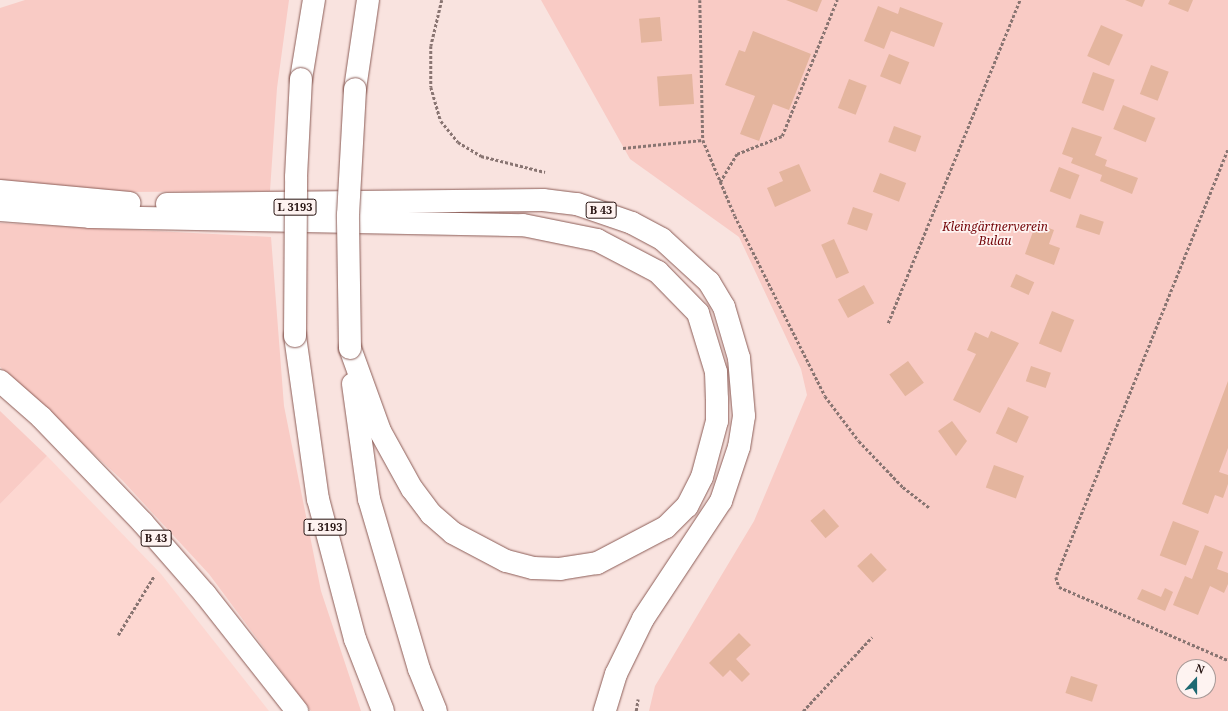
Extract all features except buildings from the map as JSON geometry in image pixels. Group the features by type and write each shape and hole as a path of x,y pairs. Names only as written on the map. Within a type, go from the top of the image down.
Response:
{"highway":[{"name":"L 3193","path":"314,0 301,78 296,177 295,336 318,499 355,639 383,711"},
{"path":"368,0 355,89 348,215 350,348 370,499 419,669 436,711"},
{"name":"B 43","path":"0,191 106,203 543,200 601,210 632,223 662,240 687,260 708,282 733,331 744,385 744,416 739,447 721,501 643,619 616,674 605,711"},
{"path":"0,210 90,217 523,225 597,240 658,272 698,313 716,372 717,399 717,421 702,477 687,506 666,527 597,563 561,569 533,568 506,561 453,533 431,514 412,489 380,431 350,348"},
{"name":"B 43","path":"0,380 41,417 143,523 297,711"}],"path":[{"path":"442,0 432,46 431,87 441,121 458,142 481,156 550,173"},
{"path":"700,0 703,140 720,182 785,321 825,396 865,447 903,487 930,508"},
{"path":"720,182 738,154 782,136 837,0"},
{"path":"888,323 1020,0"},
{"path":"623,148 703,140"},
{"path":"1228,150 1056,577 1059,587 1228,660"},
{"path":"118,635 158,569"},
{"path":"803,711 872,637"},
{"path":"636,711 639,696"}],"shaded area":[{"path":"47,456 161,574 269,711 0,711 0,504"}],"green space":[{"path":"25,0 289,0 277,88 270,191 130,192 44,187 0,180 0,8"},
{"name":"Kleingärtnerverein Bulau","path":"541,0 1228,0 1228,711 649,711 655,686 754,521 807,395 801,369 739,237 630,159"},
{"path":"0,223 271,237 284,406 321,591 361,711 311,711 209,574 122,480 0,367"},
{"path":"0,411 47,456 0,504"}]}
